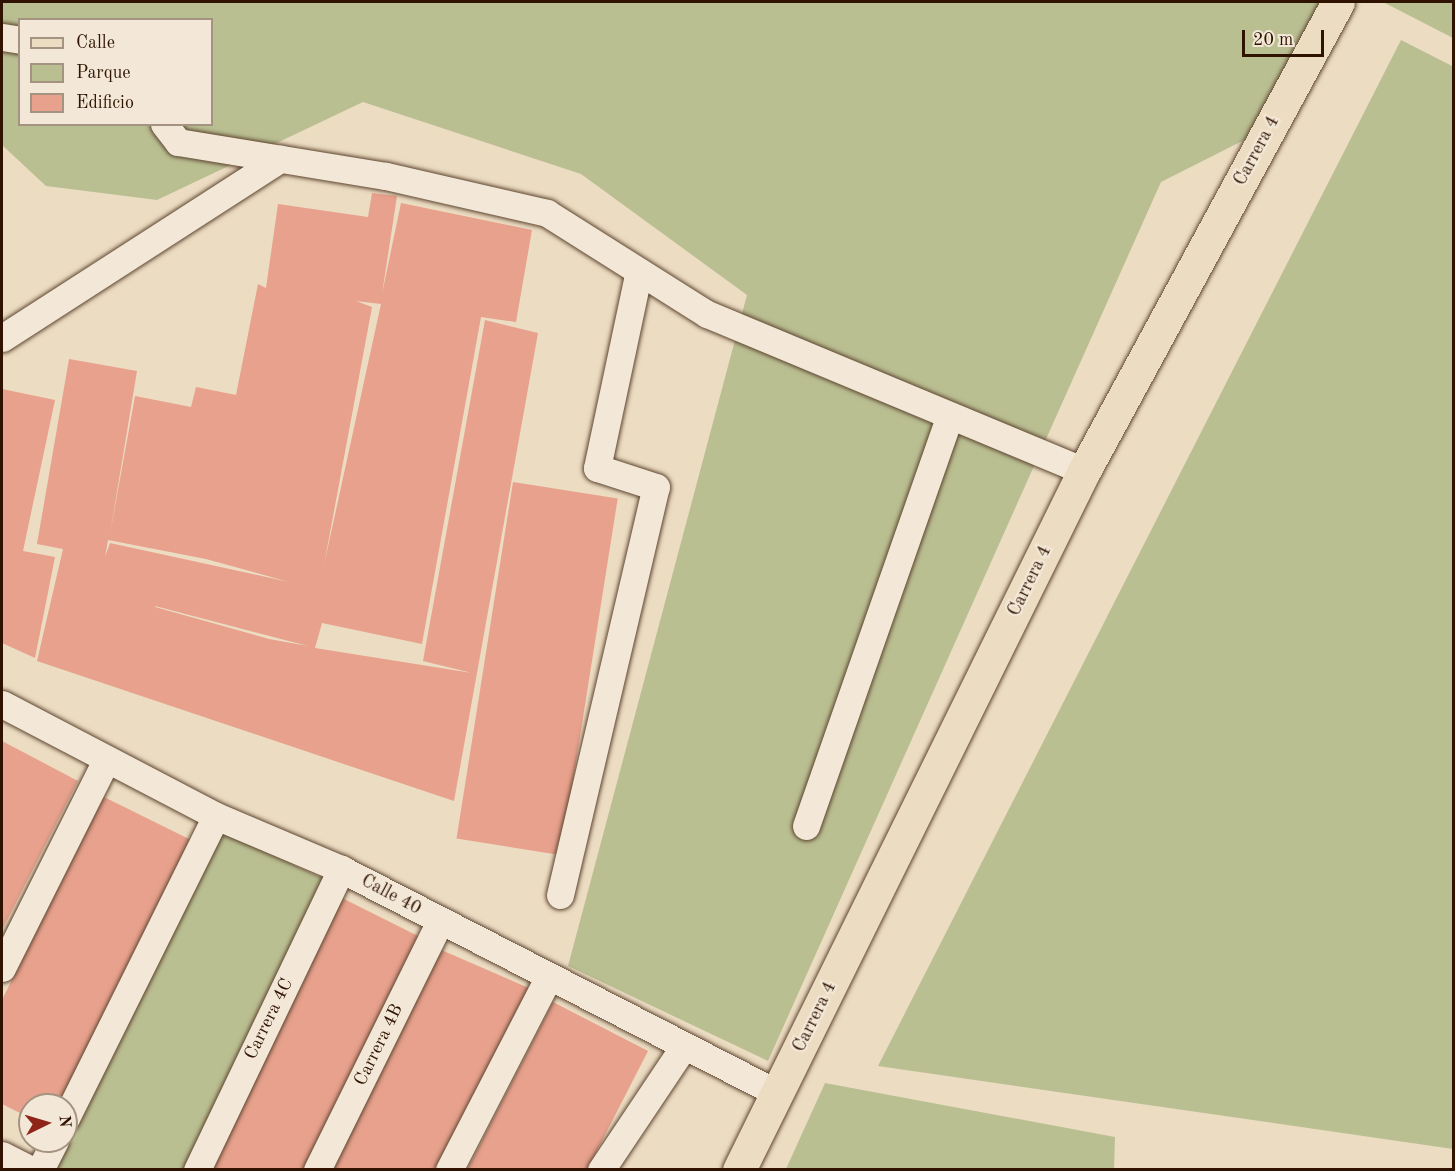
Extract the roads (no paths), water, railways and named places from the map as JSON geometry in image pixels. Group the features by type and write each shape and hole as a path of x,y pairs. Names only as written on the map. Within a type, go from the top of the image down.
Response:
{"main road":[{"name":"Carrera 4","path":"739,1170 1084,471 1338,2"}],"street":[{"path":"2,37 18,40"},
{"path":"166,126 178,142 386,176 547,213 707,314 1084,471"},
{"path":"2,338 280,159"},
{"path":"560,895 656,487 597,468 639,271"},
{"path":"806,826 950,415"},
{"name":"Calle 40","path":"2,704 216,816 341,869 682,1049 778,1094"},
{"path":"2,968 106,760"},
{"path":"78,1094 216,816"},
{"name":"Carrera 4C","path":"196,1170 341,869"},
{"name":"Carrera 4B","path":"317,1170 440,921"},
{"path":"449,1170 548,978"},
{"path":"601,1170 682,1049"},
{"path":"40,1170 49,1153"},
{"path":"2,1155 31,1170"}]}
